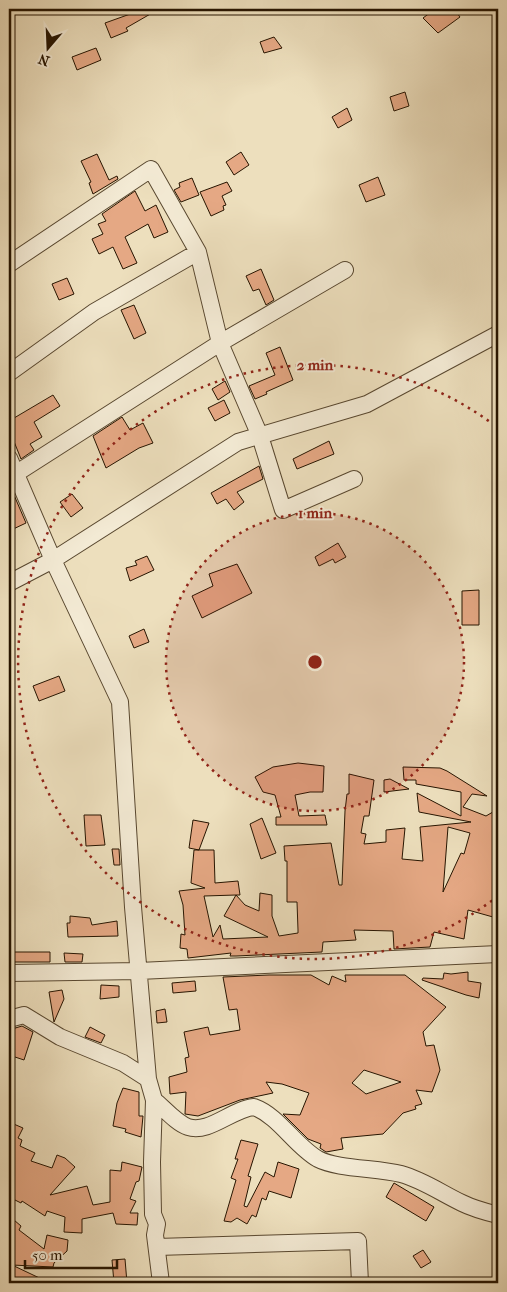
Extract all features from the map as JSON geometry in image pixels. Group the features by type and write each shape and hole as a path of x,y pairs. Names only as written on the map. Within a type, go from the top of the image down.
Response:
{"street":[{"path":"9,264 151,169 198,252 220,344 260,436 283,510 354,479"},
{"path":"9,373 94,312 198,252"},
{"path":"12,476 220,344 345,270"},
{"path":"9,583 52,560 238,442 367,404 498,334"},
{"path":"9,458 12,476 120,702 138,971 148,1079 154,1100 152,1162 161,1283"},
{"path":"9,973 138,971 328,964 498,954"},
{"path":"9,1019 24,1015 60,1037 123,1063 148,1079"},
{"path":"154,1100 182,1124 194,1128 206,1126 232,1113 254,1107 270,1116 291,1137 318,1158 337,1164 399,1174 423,1181 462,1203 498,1215"},
{"path":"157,1247 358,1241 360,1283"}],"building":[{"path":"131,9 159,9 126,28 128,31 111,38 105,23 133,13"},
{"path":"435,9 454,9 460,17 438,33 423,18"},
{"path":"274,37 282,48 264,53 260,42"},
{"path":"96,48 101,60 77,70 72,57"},
{"path":"405,92 409,106 394,111 390,97"},
{"path":"347,108 352,120 338,128 332,117"},
{"path":"241,152 249,165 234,175 226,162"},
{"path":"97,154 109,180 117,176 118,179 93,194 89,183 91,182 81,161"},
{"path":"378,177 385,195 366,202 359,185"},
{"path":"192,178 199,195 181,202 174,190 180,187 179,183"},
{"path":"227,182 232,191 222,196 226,205 223,206 224,210 211,216 200,192"},
{"path":"135,191 145,211 156,205 168,232 154,238 148,224 125,237 137,263 123,269 113,247 99,254 92,239 103,234 98,224 106,221 102,214"},
{"path":"261,269 274,300 266,305 259,289 253,291 246,276"},
{"path":"67,278 74,294 59,300 52,284"},
{"path":"134,305 146,333 134,339 121,310"},
{"path":"280,347 293,380 255,399 249,386 275,375 266,353"},
{"path":"225,381 230,392 218,400 212,389"},
{"path":"53,395 60,406 34,422 42,437 30,444 34,450 21,459 9,429 9,421"},
{"path":"224,400 230,413 215,421 208,408"},
{"path":"122,417 130,430 143,423 153,443 139,448 106,468 93,436"},
{"path":"329,441 334,454 297,469 293,459"},
{"path":"259,466 263,479 237,492 244,502 234,510 226,499 217,504 211,493"},
{"path":"9,488 11,488 26,523 9,531 9,512 13,510 9,500"},
{"path":"72,494 83,508 71,517 60,502"},
{"path":"338,543 346,557 335,563 333,559 319,566 315,557"},
{"path":"147,556 154,570 130,581 126,568 137,565 135,561"},
{"path":"237,564 252,593 202,618 192,596 213,586 209,574"},
{"path":"479,590 479,625 462,625 462,591"},
{"path":"144,629 149,642 134,648 129,636"},
{"path":"59,676 65,691 39,701 33,686"},
{"path":"298,763 324,766 323,792 295,795 299,816 325,815 327,825 276,825 276,817 281,817 275,795 263,792 255,777 273,767"},
{"path":"403,767 440,768 487,796 472,794 463,807 486,816 498,809 498,869 494,880 498,881 498,896 493,917 468,910 464,939 434,932 430,947 394,949 393,931 354,930 356,940 323,942 322,952 230,956 231,953 188,958 187,949 180,948 181,934 185,935 183,905 179,891 205,888 191,883 194,850 214,850 215,883 238,881 240,895 236,895 245,905 259,911 260,893 272,895 272,916 279,936 298,933 297,902 287,902 287,861 285,861 284,846 331,843 339,885 342,885 345,811 347,794 349,794 349,774 374,780 369,816 364,816 361,833 366,834 364,844 386,842 386,830 405,828 402,859 423,861 420,827 471,822 419,812 417,793 461,816 461,792 416,784 416,780 404,780","holes":["448,827 470,833 464,854 461,853 443,892","236,895 224,916 268,937 223,939 220,925 213,937 204,896"]},
{"path":"390,779 409,789 384,792 384,780"},
{"path":"84,815 101,815 105,845 86,846"},
{"path":"262,818 276,853 261,859 250,824"},
{"path":"193,820 209,823 199,850 189,848"},
{"path":"112,849 119,849 120,865 114,865"},
{"path":"70,916 90,918 92,925 117,921 118,936 68,937 67,923 70,923"},
{"path":"9,952 50,952 50,962 9,962"},
{"path":"64,953 83,954 82,962 65,962"},
{"path":"468,972 468,981 481,983 479,998 422,980 423,978 443,979 444,973"},
{"path":"311,975 329,985 332,976 346,982 345,975 405,975 446,1007 423,1032 426,1046 434,1045 440,1070 432,1092 416,1090 422,1104 415,1106 416,1109 403,1113 383,1134 341,1138 343,1149 326,1152 320,1148 321,1144 308,1139 283,1114 300,1115 309,1093 282,1084 266,1082 273,1093 240,1100 198,1116 185,1114 186,1092 170,1094 169,1077 187,1072 185,1058 189,1057 184,1032 208,1027 210,1035 240,1030 237,1009 229,1010 223,977","holes":["364,1070 401,1082 366,1094 352,1083"]},
{"path":"195,981 196,991 173,993 172,983"},
{"path":"101,985 119,986 119,997 100,999"},
{"path":"62,990 64,999 54,1022 49,992"},
{"path":"165,1009 167,1022 157,1023 156,1011"},
{"path":"22,1026 33,1032 24,1060 9,1055 9,1038 12,1029"},
{"path":"90,1027 105,1035 101,1043 85,1037"},
{"path":"123,1088 139,1092 139,1116 143,1116 141,1137 125,1132 126,1129 113,1126 117,1103"},
{"path":"9,1122 23,1128 18,1138 22,1140 20,1146 35,1153 31,1161 52,1168 57,1155 65,1158 75,1167 50,1195 87,1186 93,1205 110,1202 110,1170 121,1171 122,1162 142,1167 139,1181 136,1182 130,1199 136,1201 130,1213 138,1213 137,1225 116,1224 113,1213 82,1219 82,1233 64,1232 65,1217 47,1211 45,1216 22,1201 21,1203 9,1197"},
{"path":"241,1140 258,1144 248,1176 251,1177 244,1206 247,1207 265,1172 274,1177 278,1162 299,1169 291,1198 269,1191 266,1200 262,1198 256,1217 252,1215 247,1224 237,1218 231,1222 224,1221 236,1180 231,1178 238,1159 235,1159"},
{"path":"394,1183 434,1207 426,1221 386,1197"},
{"path":"14,1220 21,1226 19,1230 44,1249 47,1235 68,1240 67,1251 54,1263 53,1267 12,1265 50,1283 9,1283 9,1222 11,1224"},
{"path":"423,1250 431,1262 421,1268 413,1256"},
{"path":"125,1259 127,1283 114,1283 112,1260"}]}
